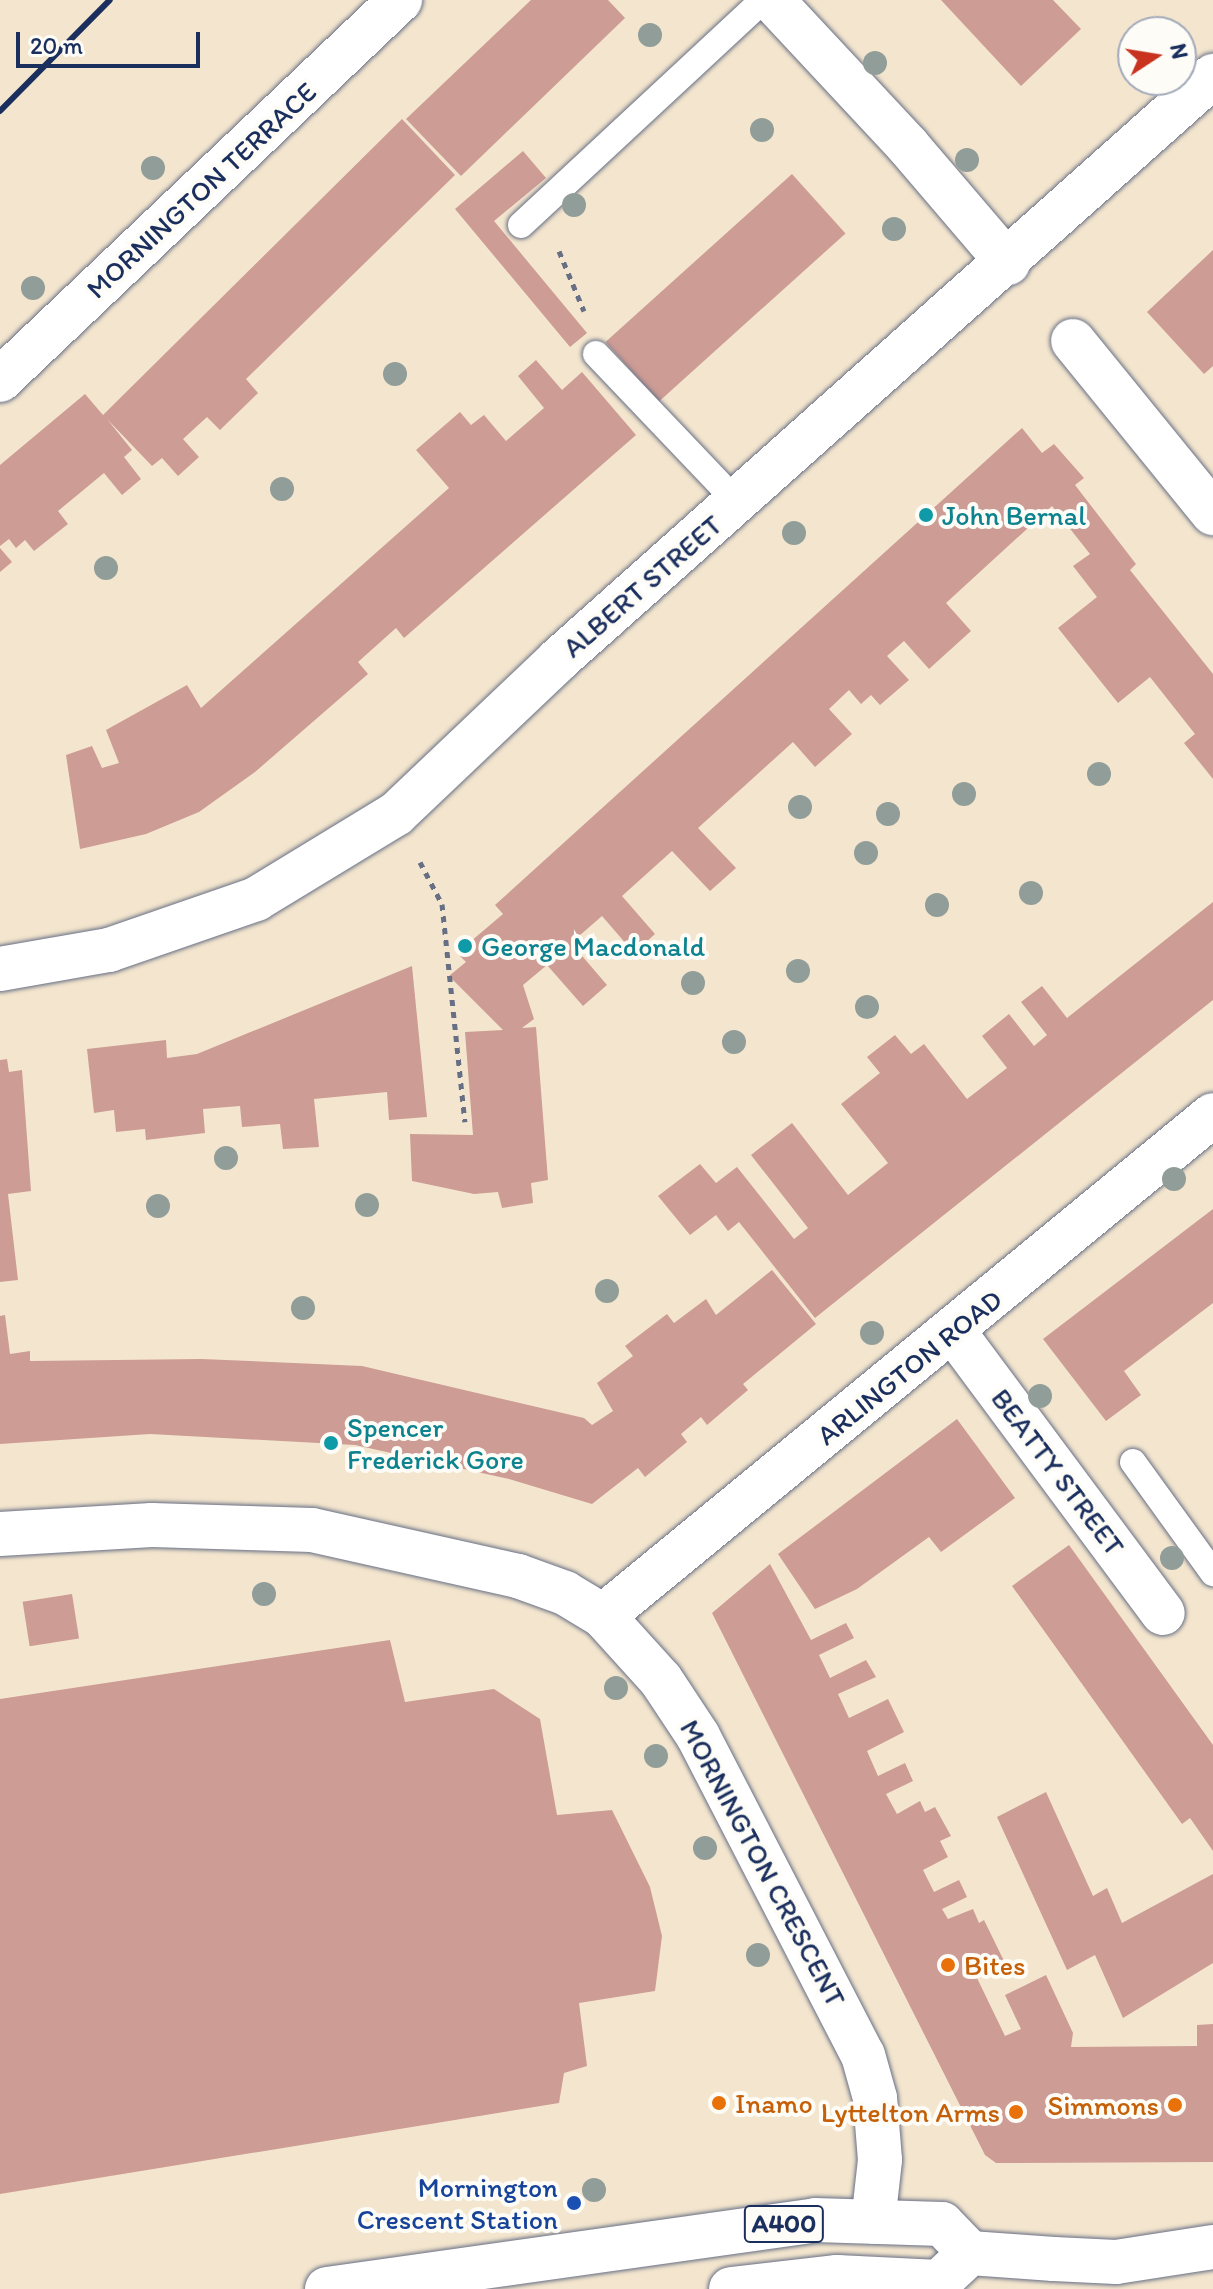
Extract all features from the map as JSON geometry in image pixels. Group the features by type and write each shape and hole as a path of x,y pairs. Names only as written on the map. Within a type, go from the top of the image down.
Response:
{"main road":[{"name":"MORNINGTON TERRACE","path":"0,380 400,0"},
{"path":"772,0 908,146 1008,263"},
{"name":"ALBERT STREET","path":"0,969 109,950 256,899 396,814 737,502 1008,263 1213,76"},
{"path":"1073,341 1213,513"},
{"name":"ARLINGTON ROAD","path":"603,1616 954,1332 1213,1115"},
{"name":"BEATTY STREET","path":"954,1332 1163,1613"},
{"name":"MORNINGTON CRESCENT","path":"0,1534 152,1525 312,1530 518,1576 565,1593 603,1616 661,1680 698,1736 863,2055 875,2098 880,2160 873,2222"},
{"name":"A400","path":"327,2289 815,2220 942,2224 970,2253"},
{"path":"731,2289 837,2277 939,2282 970,2253 1116,2262 1213,2247"}],"lane":[{"path":"521,225 763,0"},
{"path":"596,354 737,502"},
{"path":"1133,1462 1213,1573"}],"path":[{"path":"568,242 558,251 594,337 596,354"},
{"path":"396,814 442,904 465,1122"}],"building":[{"path":"531,0 608,0 625,18 461,176 406,119"},
{"path":"941,0 1053,0 1081,29 1021,86"},
{"path":"402,119 455,175 246,379 258,393 220,430 207,417 183,439 199,457 178,476 162,458 152,466 107,419 132,450 124,457 141,479 122,495 104,473 58,511 68,524 34,551 25,540 16,548 9,539 0,546 0,465 85,394 103,415"},
{"path":"523,151 546,178 494,221 587,333 570,347 455,209"},
{"path":"792,174 846,233 659,401 605,342"},
{"path":"1213,250 1213,366 1204,374 1147,312"},
{"path":"536,360 562,390 582,372 636,435 404,638 396,628 358,662 368,674 255,772 199,812 146,834 80,849 66,755 92,746 102,768 119,763 106,730 187,685 201,708 449,488 416,450 460,412 471,425 484,415 506,441 544,408 518,376"},
{"path":"1022,428 1042,453 1054,444 1084,478 1075,485 1136,564 1130,570 1213,674 1213,779 1184,743 1195,734 1150,677 1118,703 1058,628 1097,597 1073,566 1090,554 1052,506 946,603 971,631 929,669 904,641 887,656 909,680 880,705 871,695 861,704 849,690 829,709 852,734 815,767 793,742 698,828 736,868 710,891 672,851 622,896 655,934 634,953 602,916 571,943 607,985 583,1006 547,965 523,985 534,1019 522,1028 536,1027 548,1180 531,1183 533,1203 502,1208 498,1192 474,1194 412,1181 410,1134 473,1135 465,1032 503,1030 449,976 466,962 457,953 503,914 495,905"},
{"path":"0,548 12,562 0,572"},
{"path":"1213,902 1213,1000 815,1318 739,1222 728,1231 716,1215 690,1235 658,1196 700,1164 716,1183 737,1167 794,1239 808,1228 751,1155 792,1123 848,1195 888,1163 841,1104 880,1073 867,1057 895,1035 911,1054 924,1044 967,1099 1007,1068 982,1036 1009,1014 1034,1046 1047,1035 1021,1002 1042,986 1067,1018"},
{"path":"412,966 427,1117 389,1120 387,1092 314,1099 319,1147 283,1149 280,1124 242,1127 240,1106 203,1109 205,1133 146,1140 145,1129 116,1132 114,1110 94,1113 87,1049 166,1040 167,1058 197,1054"},
{"path":"7,1059 9,1072 22,1070 31,1191 8,1194 18,1280 0,1282 0,1060"},
{"path":"1213,1209 1213,1303 1124,1371 1141,1395 1106,1421 1043,1339"},
{"path":"772,1270 816,1324 743,1384 748,1390 707,1425 701,1417 681,1434 687,1442 645,1477 638,1468 592,1504 509,1479 355,1445 150,1434 0,1444 0,1316 5,1315 10,1354 30,1351 30,1361 202,1359 362,1366 584,1418 592,1425 613,1411 597,1383 633,1356 625,1346 667,1314 674,1323 706,1299 716,1315"},
{"path":"957,1419 1015,1498 941,1552 929,1537 857,1589 815,1609 778,1554"},
{"path":"1069,1545 1213,1745 1213,1851 1190,1818 1182,1824 1012,1586"},
{"path":"770,1564 811,1640 846,1623 854,1638 819,1655 830,1678 866,1660 876,1677 838,1694 849,1718 888,1699 904,1732 867,1751 878,1776 905,1763 913,1781 886,1794 897,1814 920,1801 925,1812 935,1807 951,1836 940,1841 948,1857 923,1870 934,1892 959,1880 967,1897 942,1909 948,1919 973,1909 979,1923 984,1920 1005,1963 977,1978 1005,2036 1021,2029 1005,1995 1046,1975 1073,2033 1071,2047 1197,2046 1197,2025 1213,2024 1213,2162 996,2163 985,2155 712,1613"},
{"path":"72,1594 79,1638 30,1646 23,1602"},
{"path":"390,1640 405,1702 494,1689 540,1719 557,1815 612,1810 650,1887 662,1936 655,1991 579,2003 587,2066 564,2073 559,2103 0,2194 0,1699"},
{"path":"1046,1792 1093,1896 1107,1888 1122,1923 1213,1874 1213,1963 1123,2018 1095,1955 1067,1970 997,1817"}],"railway":[{"path":"0,111 110,0"}],"place":[{"name":"John Bernal","path":"926,515"},
{"name":"George Macdonald","path":"465,946"},
{"name":"Spencer Frederick Gore","path":"331,1443"},
{"name":"Bites","path":"948,1965"},
{"name":"Inamo","path":"719,2103"},
{"name":"Simmons","path":"1175,2105"},
{"name":"Lyttelton Arms","path":"1016,2112"},
{"name":"Mornington Crescent Station","path":"574,2203"}]}
